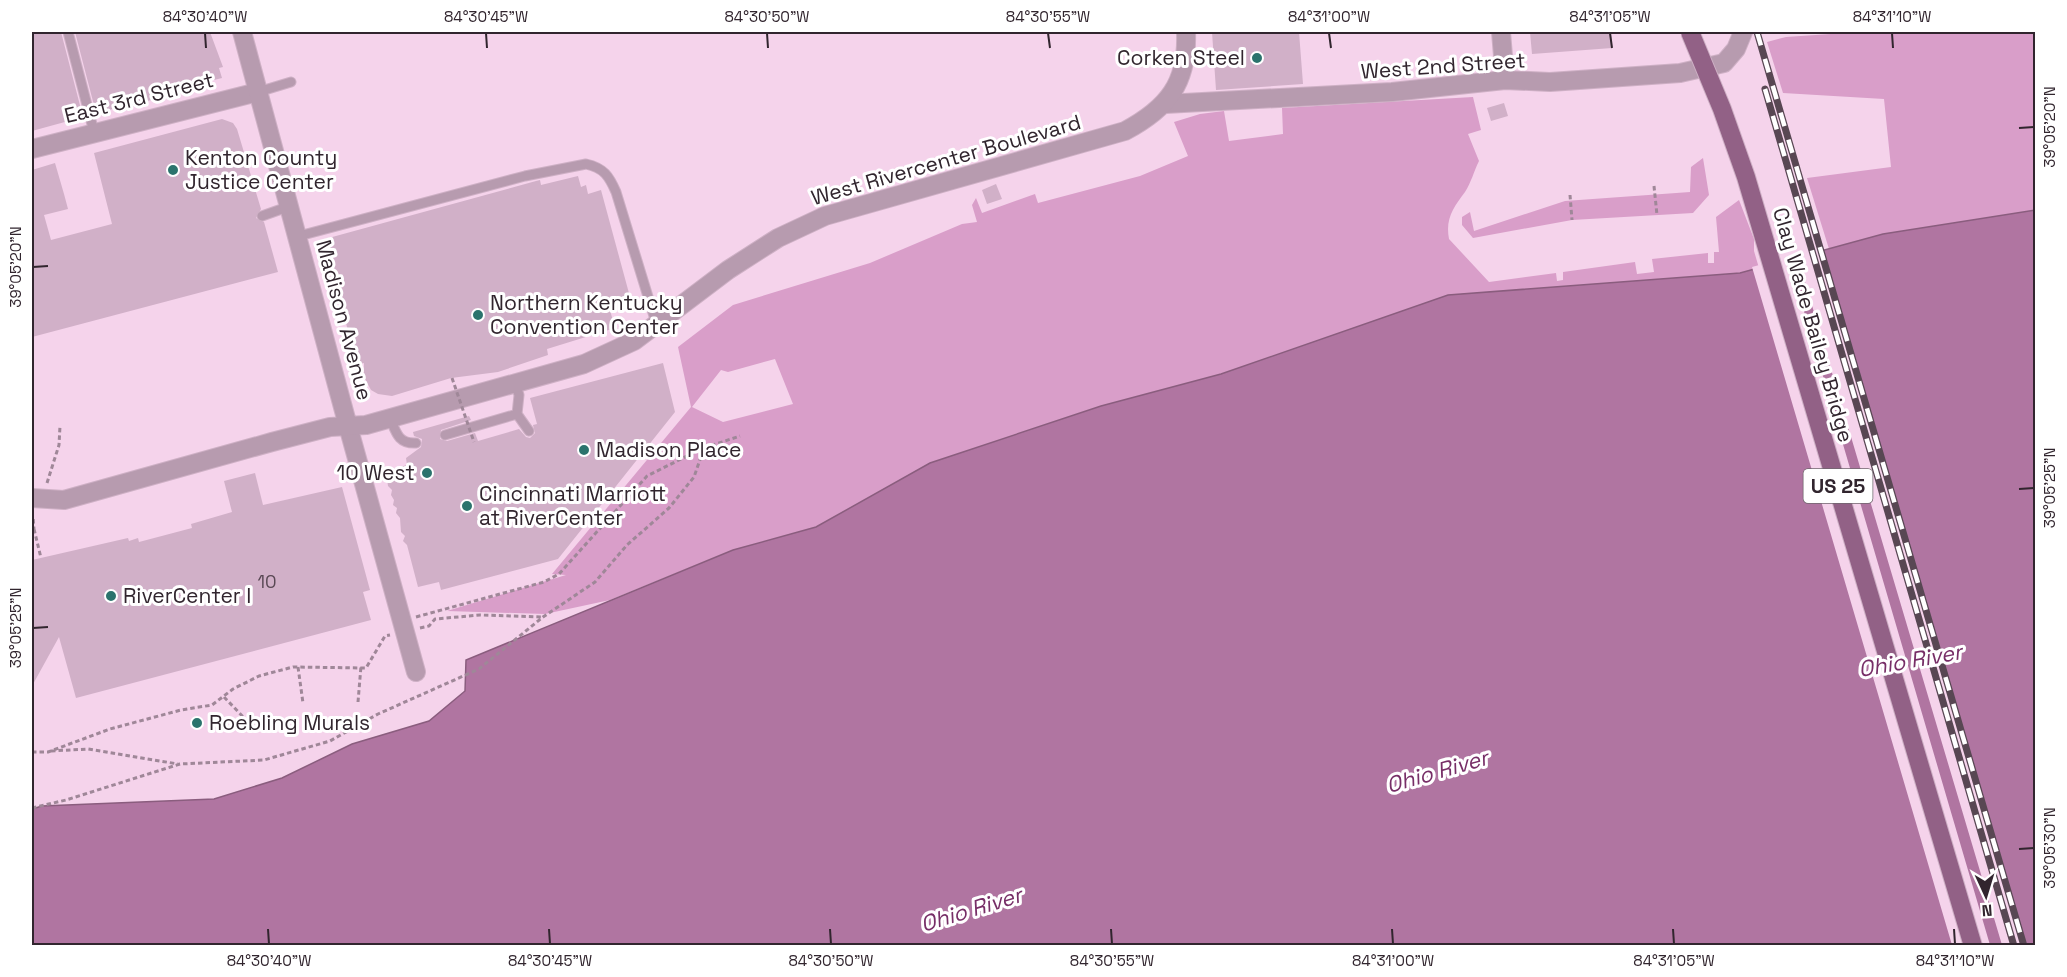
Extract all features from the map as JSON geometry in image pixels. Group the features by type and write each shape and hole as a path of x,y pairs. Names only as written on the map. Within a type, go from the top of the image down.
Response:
{"main road":[{"name":"Clay Wade Bailey Bridge","path":"1690,32 1722,109 1749,187 1972,945"}],"street":[{"name":"Madison Avenue","path":"242,32 416,672"},
{"path":"1165,104 1174,93 1183,68 1186,32"},
{"path":"1501,32 1505,80"},
{"name":"West 2nd Street","path":"1165,104 1392,93 1505,80 1550,82 1680,73 1724,63 1736,50 1743,32"},
{"name":"East 3rd Street","path":"32,148 258,92"},
{"name":"West Rivercenter Boulevard","path":"32,507 330,427 366,425 584,364 634,341 657,326 728,270 778,238 825,216 1125,131 1150,118 1165,104"}],"lane":[{"path":"68,32 94,132"},
{"path":"258,92 291,82"},
{"path":"299,236 525,176 586,164 594,166 607,173 616,192 657,326"},
{"path":"262,216 290,206"},
{"path":"515,382 519,395 517,414 529,431"},
{"path":"445,435 517,414"},
{"path":"390,418 398,438 407,444 416,443"}],"path":[{"path":"1654,186 1656,215"},
{"path":"1570,195 1572,220"},
{"path":"452,378 474,442"},
{"path":"46,484 59,445 60,426"},
{"path":"48,752 110,729 181,710 212,705 259,676 298,667 327,666 352,669 361,666 366,668 385,636 405,626 544,582 559,574 647,476 704,448 740,436"},
{"path":"32,752 88,749 180,764 264,760 330,741 378,714 479,669 543,617 595,582 627,545 669,508 694,477 704,448"},
{"path":"32,507 33,529 41,558"},
{"path":"405,626 429,626 435,619 480,615 543,617"},
{"path":"358,702 361,666"},
{"path":"298,667 303,703"},
{"path":"224,697 249,723"},
{"path":"32,808 66,800 180,764"}],"shaded area":[{"path":"1860,32 2035,32 2035,210 1883,234 1829,249 1807,178 1891,167 1884,99 1783,93 1767,42 1786,37"},
{"path":"1473,97 1481,130 1468,134 1479,161 1467,188 1451,213 1448,232 1449,239 1489,282 1556,273 1557,281 1563,280 1563,272 1635,262 1637,274 1654,272 1652,259 1708,253 1708,263 1714,263 1714,252 1719,252 1716,217 1739,200 1754,239 1754,251 1759,268 1740,273 1448,296 1221,374 1101,406 930,463 816,527 733,550 610,600 545,614 447,611 566,575 552,574 691,407 678,347 733,305 870,263 962,224 977,222 972,205 976,198 982,213 1035,194 1038,203 1140,176 1188,156 1174,122 1200,114 1224,111 1229,141 1283,134 1282,108","holes":["775,359 793,404 723,422 692,407 721,370 728,372"]},
{"path":"1703,158 1709,195 1693,213 1572,220 1473,238 1462,225 1462,217 1470,212 1474,231 1565,201 1690,192 1691,167"}],"water":[{"name":"Ohio River","path":"2035,210 2035,945 32,946 32,809 42,806 214,799 282,778 352,744 429,721 465,691 466,660 733,550 816,527 930,463 1101,406 1221,374 1448,295 1740,273 1883,234"}],"pier":[{"path":"1818,249 2025,945 2002,945 1797,255"},
{"path":"1788,257 1990,945 1952,945 1752,267"}],"building":[{"path":"32,32 61,32 83,117 32,131"},
{"path":"75,32 210,32 223,67 219,68 222,78 206,82 207,87 96,113"},
{"name":"Corken Steel","path":"1212,32 1299,32 1303,84 1216,90"},
{"path":"1530,32 1611,32 1612,48 1532,54"},
{"path":"1504,103 1508,116 1491,121 1487,108"},
{"path":"222,119 233,123 237,129 261,209 256,218 264,222 278,272 32,337 32,170 55,163 64,194 68,209 44,215 51,240 112,224 94,153"},
{"name":"Northern Kentucky Convention Center","path":"578,176 581,187 586,185 588,194 601,190 630,297 608,303 615,328 547,349 548,355 498,372 451,378 392,396 378,394 371,390 364,377 364,363 360,364 350,331 348,331 325,239 540,180 541,185"},
{"path":"996,184 1002,199 987,204 982,190"},
{"path":"663,363 675,412 558,559 441,590 439,582 418,587 407,545 403,541 405,536 401,532 400,518 396,513 397,508 393,505 392,490 388,486 386,471 407,465 406,458 421,447 422,439 414,436 413,432 469,416 471,420 441,430 440,439 447,441 475,433 478,441 519,429 530,438 535,433 533,425 537,424 530,398"},
{"path":"255,473 263,505 342,487 370,590 363,592 371,620 76,698 59,637 32,686 32,560 128,538 129,541 138,538 139,542 192,528 191,524 232,512 224,481"}],"railway":[{"path":"1757,32 2024,946"},
{"path":"1765,89 2014,946"}],"place":[{"name":"Corken Steel","path":"1257,58"},
{"name":"Kenton County Justice Center","path":"173,170"},
{"name":"Northern Kentucky Convention Center","path":"478,315"},
{"name":"Madison Place","path":"584,450"},
{"name":"10 West","path":"427,473"},
{"name":"Cincinnati Marriott at RiverCenter","path":"467,506"},
{"name":"RiverCenter I","path":"111,596"},
{"name":"Roebling Murals","path":"197,723"}]}
